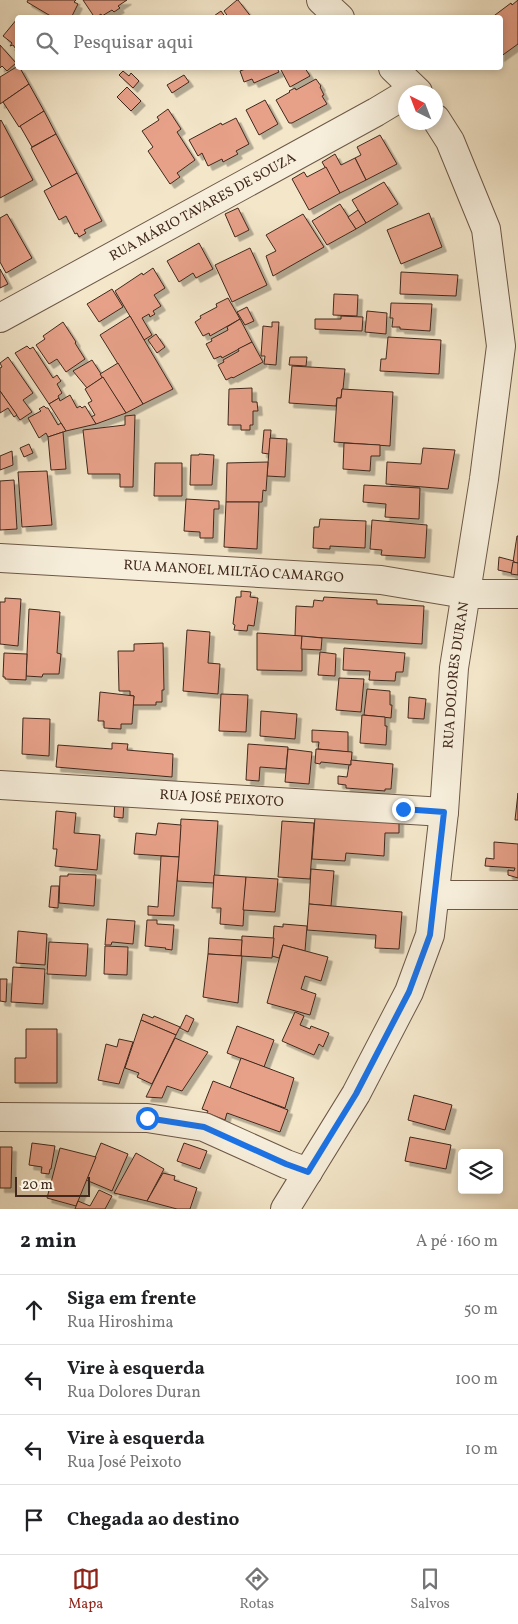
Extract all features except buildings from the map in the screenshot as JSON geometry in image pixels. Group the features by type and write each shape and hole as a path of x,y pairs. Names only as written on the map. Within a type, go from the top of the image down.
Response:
{"street":[{"path":"321,0 337,15"},
{"path":"394,70 406,85"},
{"name":"RUA MÁRIO TAVARES DE SOUZA","path":"0,318 398,99"},
{"name":"RUA DOLORES DURAN","path":"285,1209 356,1094 409,992 430,935 444,812 454,668 484,479 509,345 486,229 450,141 443,130"},
{"name":"RUA MANOEL MILTÃO CAMARGO","path":"0,558 381,580 465,594 518,594"},
{"name":"RUA JOSÉ PEIXOTO","path":"0,785 444,812"},
{"path":"435,895 518,895"},
{"path":"0,1117 147,1118 204,1127 308,1172"}],"route":[{"path":"147,1118 204,1127 308,1172 356,1094 409,992 430,935 444,812 403,809"}]}
